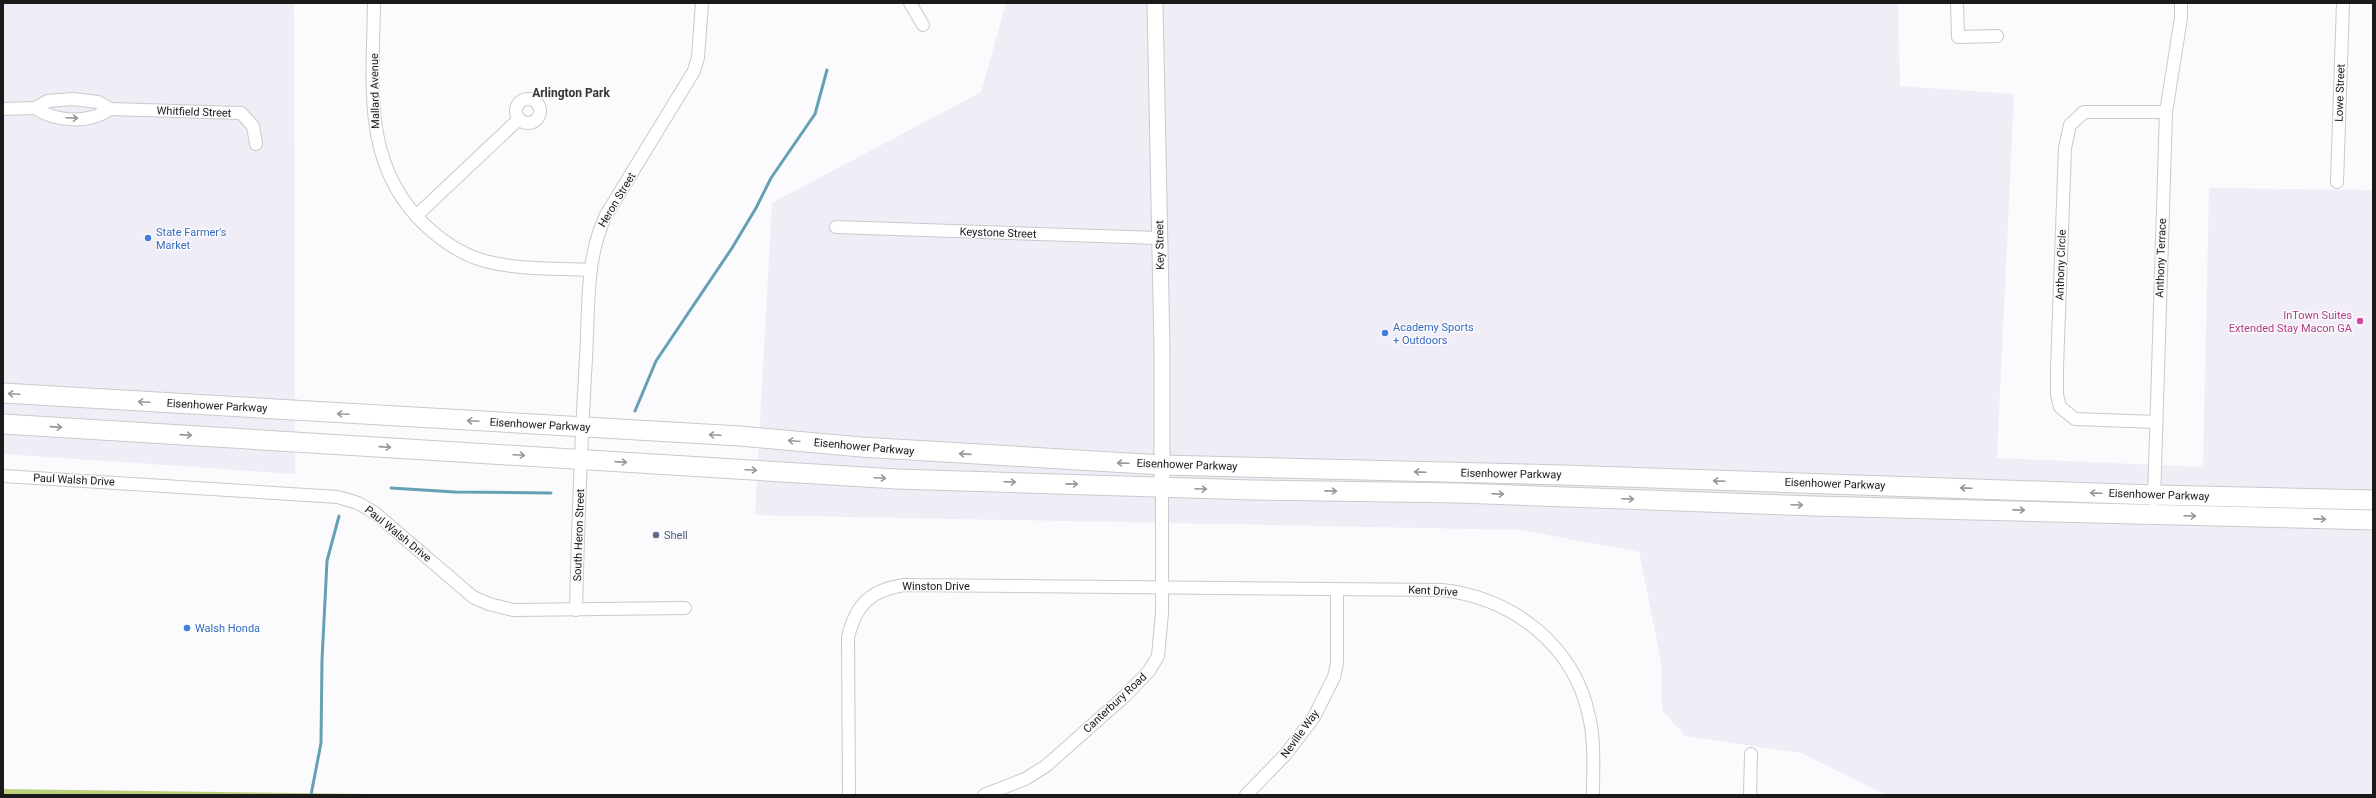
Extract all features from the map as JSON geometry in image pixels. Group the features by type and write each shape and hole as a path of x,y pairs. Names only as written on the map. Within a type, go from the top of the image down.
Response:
{"main road":[{"name":"Eisenhower Parkway","path":"3,393 740,436 981,455 1162,465 1563,475 2155,495 2373,500"},
{"name":"Eisenhower Parkway","path":"3,424 897,478 1162,487 1459,493 1807,506 2373,520"}],"street":[{"name":"Mallard Avenue","path":"374,3 373,95 377,140 386,170 397,192 416,216 452,246 484,260 505,265 591,270"},
{"name":"Heron Street","path":"582,460 582,427 591,270 597,234 606,215 694,71 698,57 702,3"},
{"path":"910,3 923,26"},
{"name":"Key Street","path":"1155,3 1162,487"},
{"path":"1957,3 1958,37 1997,36"},
{"name":"Anthony Terrace","path":"2151,514 2155,495 2166,112 2181,18 2181,3"},
{"name":"Lowe Street","path":"2337,182 2343,3"},
{"name":"Whitfield Street","path":"3,109 35,108 48,102 73,99 98,102 110,109 242,113 253,126 256,144"},
{"name":"Whitfield Street","path":"35,108 48,116 74,119 100,116 110,109"},
{"name":"Anthony Circle","path":"2156,422 2075,418 2060,407 2057,395 2057,368 2065,148 2070,125 2084,112 2166,112"},
{"path":"416,216 519,119"},
{"name":"Keystone Street","path":"836,227 1159,238"},
{"name":"South Heron Street","path":"576,610 582,460"},
{"name":"Paul Walsh Drive","path":"3,476 338,497 358,503 375,513 473,597 489,604 513,610 684,608"},
{"name":"Canterbury Road","path":"984,795 1025,779 1046,766 1149,671 1158,656 1162,613 1162,487"},
{"name":"Winston Drive","path":"849,795 848,636 852,620 862,604 874,594 887,587 904,585 1161,587"},
{"name":"Kent Drive","path":"1161,587 1462,592 1498,604 1525,619 1556,647 1576,678 1590,717 1593,750 1593,795"},
{"name":"Neville Way","path":"1246,795 1285,755 1314,717 1334,677 1337,663 1337,590"},
{"path":"1750,795 1751,754"}],"shaded area":[{"path":"3,3 294,3 295,474 3,454"},
{"path":"1006,3 1898,3 1900,86 2014,94 1997,458 2203,467 2209,188 2373,190 2373,795 1886,795 1801,753 1685,736 1662,710 1661,662 1639,552 1521,530 755,515 772,203 981,92"}],"green space":[{"path":"3,789 374,794 374,795 3,795"}],"waterway":[{"path":"635,411 656,361 732,248 756,208 771,178 815,114 827,70"},
{"path":"391,488 455,492 551,493"},
{"path":"311,795 321,743 322,660 327,561 339,516"}],"place":[{"name":"State Farmer's Market","path":"148,238"},
{"name":"InTown Suites Extended Stay Macon GA","path":"2360,321"},
{"name":"Academy Sports + Outdoors","path":"1385,333"},
{"name":"Shell","path":"656,535"},
{"name":"Walsh Honda","path":"187,628"}],"district":[{"name":"Arlington Park","path":"571,93"}]}
